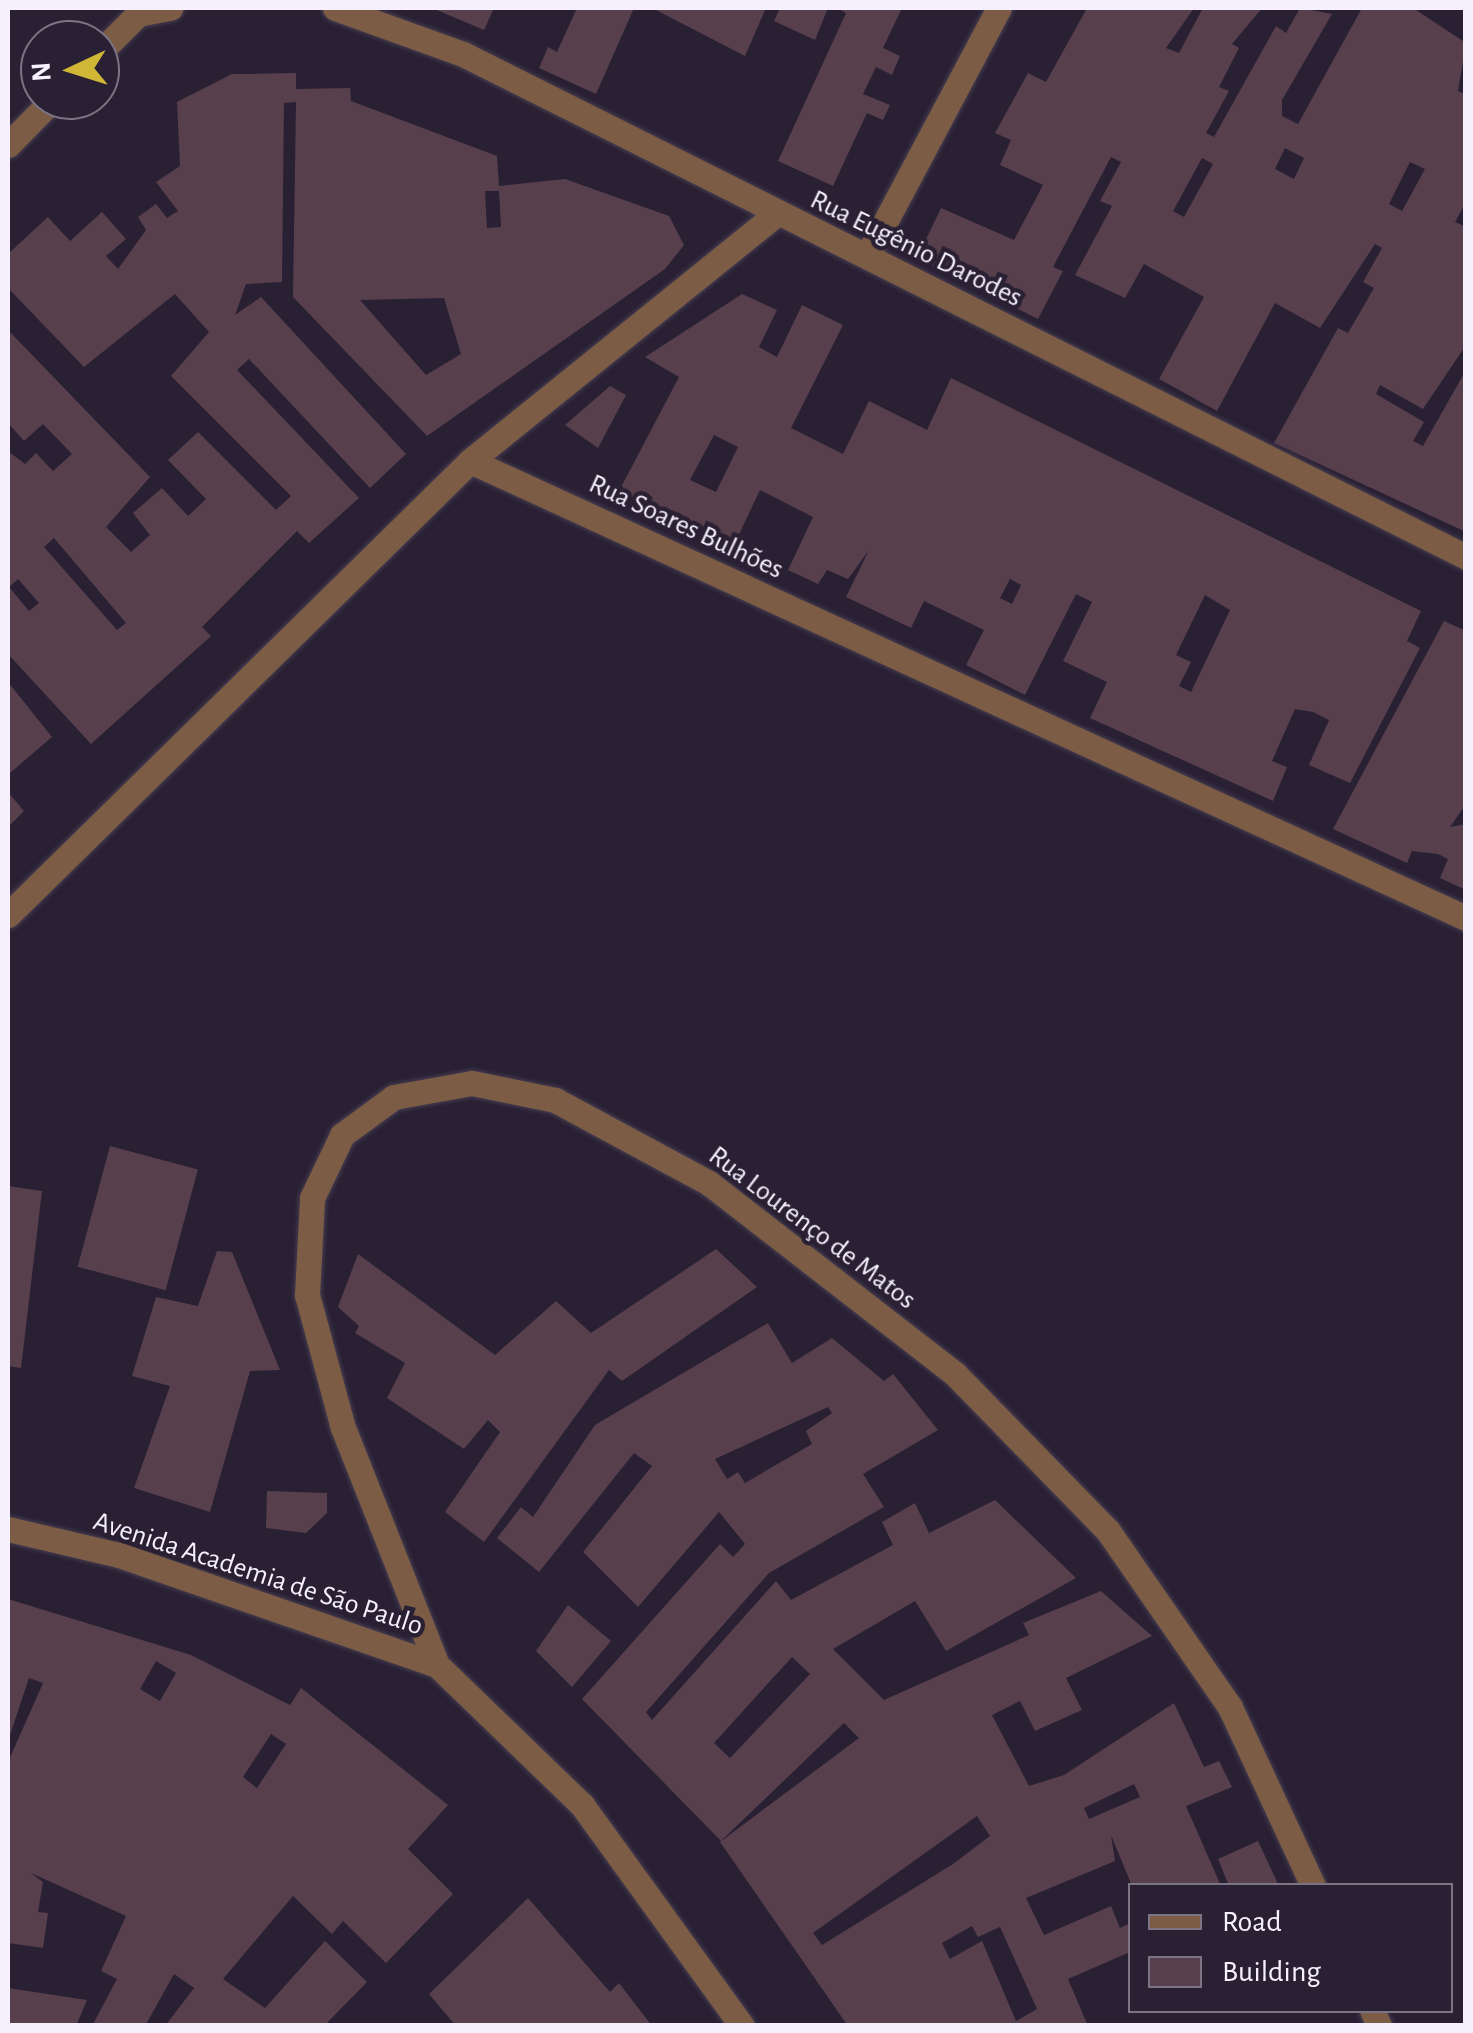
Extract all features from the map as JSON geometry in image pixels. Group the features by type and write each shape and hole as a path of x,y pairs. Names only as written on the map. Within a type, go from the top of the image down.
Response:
{"street":[{"path":"136,11 170,8"},
{"name":"Rua Eugênio Darodes","path":"335,8 464,54 776,214 1466,557"},
{"path":"867,256 998,8"},
{"path":"8,144 32,120"},
{"path":"8,915 470,461 776,214"},
{"name":"Rua Soares Bulhões","path":"470,461 1466,918"},
{"name":"Rua Lourenço de Matos","path":"438,1665 343,1428 307,1295 312,1198 342,1136 394,1097 472,1082 555,1100 709,1183 969,1388 1108,1531 1142,1579 1230,1707 1312,1883"},
{"name":"Avenida Academia de São Paulo","path":"8,1529 120,1555 438,1665 582,1805 742,2026"}],"building":[{"path":"432,8 494,8 484,30"},
{"path":"577,8 634,8 596,94 539,68 548,47 557,52"},
{"path":"652,8 766,8 745,56"},
{"path":"780,8 828,8 815,40 774,21"},
{"path":"837,8 902,8 883,48 900,56 892,75 876,67 863,94 890,105 883,120 867,113 833,186 778,161 846,13"},
{"path":"1087,8 1194,8 1166,48 1179,53 1203,8 1262,8 1232,44 1239,48 1219,87 1229,91 1206,133 1214,137 1276,26 1286,33 1300,8 1332,14 1282,100 1282,116 1298,124 1362,8 1413,8 1466,43 1458,91 1466,95 1466,202 1455,222 1466,227 1466,345 1423,409 1380,385 1376,394 1424,422 1413,441 1423,446 1466,370 1466,532 1274,443 1338,328 1348,333 1374,288 1363,282 1382,248 1375,244 1320,328 1275,303 1217,411 1159,379 1204,297 1144,264 1125,298 1075,275 1112,206 1100,201 1121,162 1111,157 1053,267 1063,271 1038,319 917,258 941,208 1014,240 1043,185 1000,165 1011,140 995,133 1028,73 1046,82","holes":["1285,148 1304,158 1294,179 1275,169","1202,158 1213,164 1184,217 1173,211","1410,162 1425,169 1402,211 1389,204"]},
{"path":"296,73 296,89 350,88 351,101 497,156 499,186 565,179 669,216 684,245 665,269 427,436 293,297 296,102 284,103 282,282 246,284 235,315 261,297 406,454 370,488 249,359 237,370 359,498 309,543 297,531 202,627 211,636 91,744 8,654 8,451 25,464 36,453 53,471 72,454 43,424 24,441 8,423 8,330 150,477 106,527 131,552 150,535 133,513 162,488 188,516 206,499 168,460 198,432 276,510 291,496 171,376 209,332 175,294 84,367 8,288 8,254 48,217 70,241 102,212 126,239 106,256 118,269 146,230 138,217 156,204 167,218 178,211 156,182 180,166 177,102 232,74","holes":["485,191 499,191 501,227 487,228","444,298 461,354 426,375 360,300","54,538 126,623 117,630 44,547","18,579 39,603 29,611 9,587"]},
{"path":"742,294 777,310 759,347 777,357 802,305 843,325 791,428 843,454 869,401 927,430 951,378 1421,611 1407,641 1420,648 1350,783 1309,765 1329,720 1295,709 1272,761 1287,767 1273,801 1090,718 1107,682 1063,661 1092,602 1076,594 1025,695 966,665 984,630 924,601 911,628 846,597 869,550 848,579 827,570 818,584 788,570 813,517 760,490 734,545 619,491 679,377 645,357","holes":["714,435 738,447 716,492 690,480","1010,579 1021,585 1012,604 1000,598","1205,595 1230,610 1191,692 1179,686 1191,662 1176,655"]},
{"path":"610,386 626,395 598,448 565,425"},
{"path":"1444,621 1466,631 1466,804 1450,827 1466,824 1466,890 1440,878 1448,859 1438,854 1412,851 1407,863 1333,829"},
{"path":"8,682 52,737 10,773 8,770"},
{"path":"8,792 24,811 8,827"},
{"path":"110,1146 198,1170 166,1290 78,1267"},
{"path":"8,1186 42,1191 21,1368 8,1366"},
{"path":"716,1249 757,1287 622,1381 609,1370 484,1542 445,1512 500,1432 488,1420 464,1449 387,1398 405,1363 355,1333 359,1326 338,1307 358,1254 495,1355 556,1301 591,1333"},
{"path":"217,1251 232,1252 280,1370 250,1371 210,1512 134,1488 170,1386 132,1376 156,1297 198,1306"},
{"path":"768,1323 792,1363 832,1338 884,1381 893,1374 938,1430 863,1474 884,1507 769,1573 646,1712 652,1720 776,1581 791,1600 893,1545 882,1522 915,1503 929,1533 995,1500 1076,1578 946,1651 915,1601 833,1649 884,1700 1029,1635 1023,1623 1101,1591 1152,1636 1066,1678 1082,1710 1035,1731 1020,1701 992,1715 1029,1786 1064,1775 1174,1703 1204,1767 1219,1761 1232,1787 1186,1806 1220,1883 1131,1883 1111,1835 1115,1861 1026,1898 1044,1935 1111,1906 1120,1928 1128,1924 1128,1953 1068,1979 1088,2026 848,2026 720,1842 859,1738 844,1723 721,1841 582,1699 720,1544 733,1557 745,1544 719,1512 638,1607 583,1552 652,1466 634,1453 539,1572 497,1538 521,1507 533,1517 595,1425","holes":["828,1407 832,1413 806,1431 812,1444 745,1483 738,1472 727,1479 715,1459","792,1657 810,1674 730,1758 714,1743","1134,1784 1140,1797 1089,1819 1084,1808","977,1816 990,1836 953,1864 822,1945 813,1933","972,1926 978,1937 1000,1927 1037,2009 1016,2021 982,1941 950,1959 942,1943"]},
{"path":"267,1491 327,1493 327,1513 306,1533 266,1528"},
{"path":"8,1599 191,1655 290,1705 301,1688 448,1805 408,1849 453,1894 386,1963 343,1921 332,1934 293,1896 223,1979 265,2008 325,1941 367,1982 324,2026 165,2026 194,1988 174,1974 145,2026 92,2026 117,1979 101,1971 126,1916 31,1873 43,1882 38,1912 48,1913 43,1948 8,1943 8,1762 43,1683 29,1678 8,1741","holes":["156,1661 176,1673 160,1701 140,1689","271,1734 286,1744 257,1788 243,1777"]},
{"path":"568,1605 611,1641 572,1687 536,1651"},
{"path":"1258,1841 1278,1883 1228,1883 1218,1859"},
{"path":"528,1898 610,1992 619,1983 652,2026 456,2026 429,1994"},
{"path":"8,1988 87,2000 76,2026 8,2026"}]}
